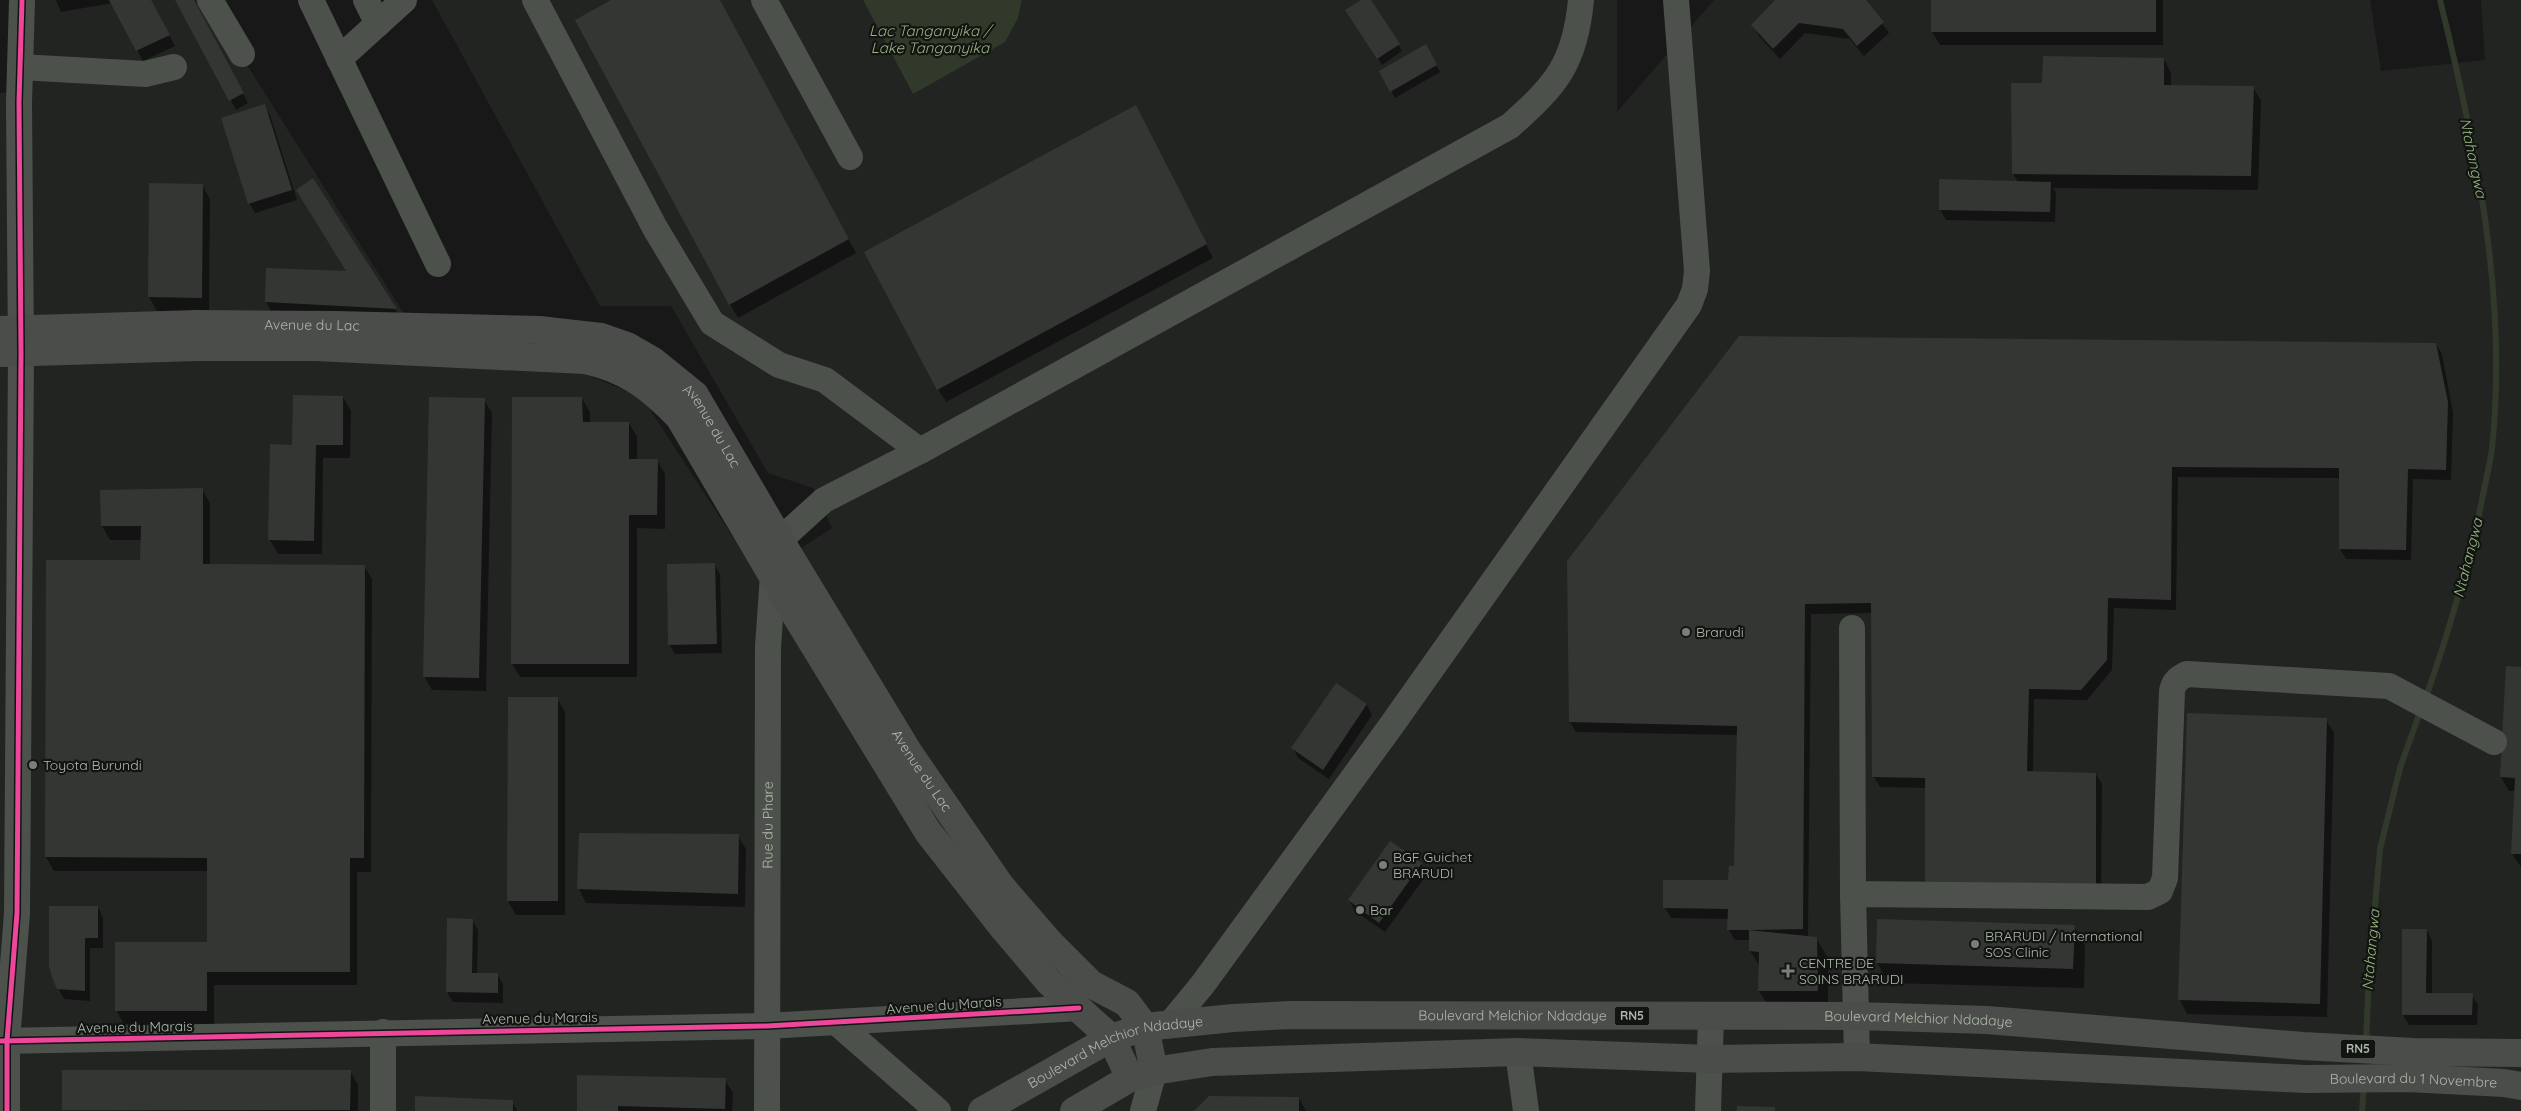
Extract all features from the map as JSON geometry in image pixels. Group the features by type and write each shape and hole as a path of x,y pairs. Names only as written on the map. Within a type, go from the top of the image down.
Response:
{"main road":[{"name":"Avenue du Lac","path":"11,341 197,324 385,338 585,360 610,365 630,376 656,393 679,417 799,621 928,832 1004,929 1050,982 1111,1038"},
{"name":"Avenue du Lac","path":"385,338 574,332 601,337 627,346 669,372 695,395 909,753 1000,885 1049,942 1090,984 1127,1003 1158,1025"},
{"name":"Boulevard Melchior Ndadaye","path":"982,1111 1111,1038 1158,1025 1290,1015 1856,1016 1987,1020 2303,1046"},
{"path":"1142,1075 1158,1025"},
{"path":"1111,1038 1142,1075"},
{"name":"Boulevard du 1 Novembre","path":"2303,1046 2521,1086"},
{"name":"Boulevard Melchior Ndadaye","path":"1074,1111 1142,1075 1212,1062 1518,1052 1710,1059 1857,1057 2305,1079"},
{"name":"Boulevard du 1 Novembre","path":"2305,1079 2521,1053"}],"street":[{"path":"7,1111 4,1041 17,913 11,341 22,0"},
{"path":"210,0 242,54"},
{"path":"310,0 438,264"},
{"path":"366,0 378,24"},
{"path":"339,59 404,0"},
{"path":"535,0 655,228 712,323 780,364 825,380 920,451"},
{"path":"764,0 850,158"},
{"path":"780,540 824,500 920,451 1510,126 1542,98 1564,70 1578,31 1581,0"},
{"path":"1158,1025 1203,984 1391,726 1689,305 1695,289 1697,271 1676,0"},
{"path":"20,67 145,74 174,67"},
{"name":"Rue du Phare","path":"767,1111 766,738 768,647 773,575 780,540"},
{"path":"1852,628 1853,894 1857,1057"},
{"path":"1853,894 2155,895 2160,891 2165,878 2172,690 2178,679 2187,674 2389,686 2494,742"},
{"name":"Avenue du Marais","path":"4,1041 837,1024 1080,1008"},
{"path":"1708,1111 1710,1017"},
{"path":"837,1024 938,1111"},
{"path":"383,1032 383,1111"},
{"path":"1518,1052 1526,1111"},
{"path":"1136,1111 1142,1075"},
{"path":"1142,1075 1143,1111"}],"shaded area":[{"path":"32,0 206,0 435,363 569,368 642,397 758,576 832,528 813,488 768,473 671,306 600,306 432,0 863,0 913,94 1018,18 1022,0 1617,0 1617,112 1714,0 2370,0 2381,71 2485,60 2481,0 2521,0 2521,1111 0,1111 0,93 23,93"}],"water":[{"name":"Lac Tanganyika / Lake Tanganyika","path":"863,0 1022,0 1018,18 1005,42 913,94"}],"building":[{"path":"109,0 151,0 170,35 136,51"},
{"path":"175,0 194,0 244,93 229,101"},
{"path":"611,0 720,0 849,239 729,305 575,20"},
{"path":"1361,0 1371,0 1400,44 1377,59 1345,10"},
{"path":"1775,0 1866,0 1884,22 1857,46 1843,29 1799,23 1773,49 1751,25"},
{"path":"1931,0 2156,0 2156,32 1931,32"},
{"path":"1426,44 1437,65 1390,92 1379,71"},
{"path":"2043,56 2164,58 2164,85 2254,86 2251,176 2012,174 2011,83 2042,83"},
{"path":"265,104 292,190 248,204 221,118"},
{"path":"1136,105 1207,244 937,390 864,252"},
{"path":"313,178 397,309 265,302 266,268 346,271 296,190"},
{"path":"1939,179 2051,182 2050,212 1939,210"},
{"path":"149,183 203,184 202,298 148,297"},
{"name":"Brarudi","path":"1739,336 2436,343 2448,402 2446,470 2408,469 2406,550 2339,549 2339,468 2172,467 2171,600 2108,598 2107,660 2081,690 2029,689 2027,771 2096,773 2096,884 1925,882 1925,778 1872,777 1871,603 1805,604 1803,929 1727,930 1728,909 1663,908 1663,880 1728,880 1729,866 1734,866 1737,726 1569,722 1567,561"},
{"path":"293,395 343,396 343,445 316,445 314,541 268,540 270,444 292,445"},
{"path":"429,397 485,398 479,678 423,677"},
{"path":"512,397 582,397 583,422 629,422 629,459 658,459 657,515 629,515 629,664 511,664"},
{"path":"203,488 203,564 365,565 364,858 350,858 350,972 207,972 207,1011 115,1011 115,942 207,942 207,858 45,857 46,560 140,560 141,526 101,526 100,490"},
{"path":"715,563 717,644 668,645 667,564"},
{"path":"2506,666 2521,667 2521,854 2511,854 2515,778 2500,777"},
{"path":"1336,683 1367,704 1323,770 1291,748"},
{"path":"508,697 558,697 558,901 507,901"},
{"path":"2187,713 2327,718 2320,1004 2178,1000"},
{"path":"579,833 739,834 738,894 577,889"},
{"path":"1390,841 1422,863 1379,923 1348,900"},
{"path":"49,906 98,906 98,938 85,938 85,991 57,989 49,966"},
{"path":"447,918 473,919 472,973 498,973 498,993 446,992"},
{"name":"BRARUDI / International SOS Clinic","path":"1877,919 2075,925 2073,969 1876,963"},
{"path":"2402,929 2427,929 2426,993 2473,993 2472,1015 2402,1015"},
{"name":"CENTRE DE SOINS BRARUDI","path":"1749,930 1817,937 1818,991 1758,991 1759,952 1749,951"},
{"path":"62,1070 351,1070 350,1110 62,1110"},
{"path":"577,1075 726,1078 725,1109 618,1106 618,1111 577,1111"},
{"path":"415,1096 513,1100 513,1111 415,1111"},
{"path":"1209,1096 1299,1097 1299,1111 1194,1111"},
{"path":"1737,1106 1775,1107 1775,1111 1737,1111"}],"waterway":[{"name":"Ntahangwa","path":"2425,700 2457,601 2476,525 2492,448 2496,392 2496,335 2486,222 2466,110 2440,0"},
{"name":"Ntahangwa","path":"2366,1042 2369,974 2380,849 2400,768 2421,709"},
{"name":"Ntahangwa","path":"2362,1111 2364,1085"}],"cycle path":[{"path":"7,1111 7,1041 17,913 21,353 19,102 22,0"},
{"path":"0,1041 767,1026 1079,1008"}],"place":[{"name":"Brarudi","path":"1686,632"},
{"name":"Toyota Burundi","path":"33,765"},
{"name":"BGF Guichet BRARUDI","path":"1383,865"},
{"name":"Bar","path":"1360,910"},
{"name":"BRARUDI / International SOS Clinic","path":"1975,944"},
{"name":"CENTRE DE SOINS BRARUDI","path":"1788,971"}]}
